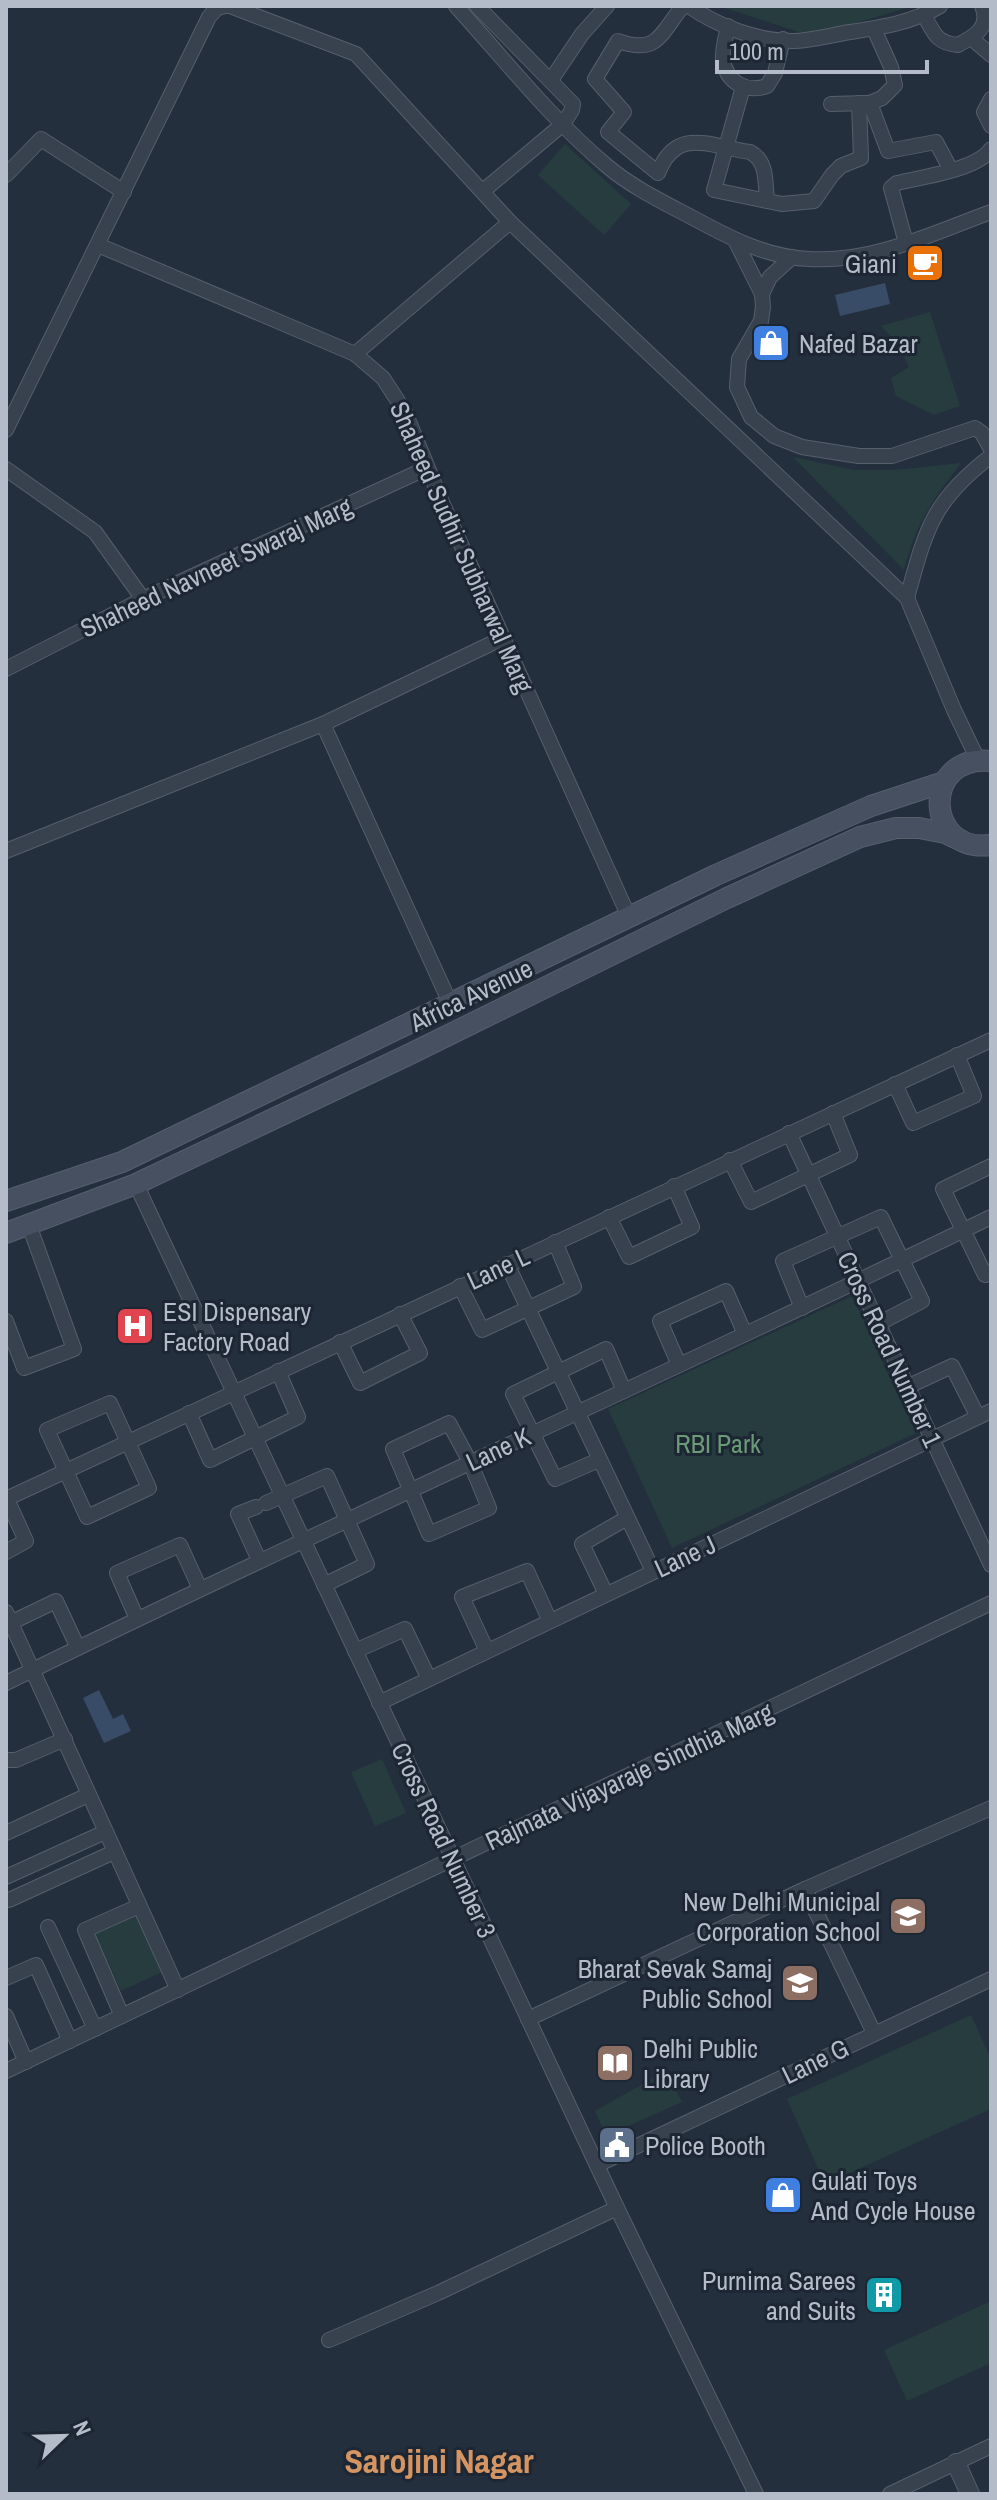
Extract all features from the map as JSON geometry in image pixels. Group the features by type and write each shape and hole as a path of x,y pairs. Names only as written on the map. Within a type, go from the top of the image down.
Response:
{"main road":[{"name":"Africa Avenue","path":"6,1201 122,1162 716,875 871,806 944,782 965,763 984,760"},
{"path":"944,782 939,808 943,821 960,840"},
{"name":"Africa Avenue","path":"6,1233 136,1184 727,898 860,837 896,828 919,828 945,833 988,849"}],"street":[{"path":"6,430 209,17 217,8 227,6 356,54 510,222 907,598 954,710 984,760"},
{"path":"456,6 563,124 607,166 640,190 736,242 792,257 843,258 906,243 991,212"},
{"path":"477,6 573,104 563,124 483,191"},
{"path":"551,80 582,34 607,6"},
{"path":"767,201 763,164 759,157 750,152 689,141 674,148 658,173 608,132 624,112 595,79 610,50 618,41 647,47 686,6 728,26 762,37 794,41 874,29 924,15 940,6"},
{"path":"924,15 934,33 945,44 958,45 983,28 986,19 982,6"},
{"path":"728,26 723,59 728,73 738,85 749,90 767,86 775,73 783,39"},
{"path":"831,104 864,103 882,98 895,85 891,67 874,29"},
{"path":"971,38 991,55"},
{"path":"743,87 714,190 782,204 814,201 841,166 861,158 864,103"},
{"path":"991,99 984,112 991,126"},
{"path":"864,103 888,151 936,142 951,170"},
{"path":"6,175 41,139 124,192"},
{"path":"906,243 891,188 897,183 975,162 989,154 991,149"},
{"path":"355,354 510,222"},
{"path":"736,242 762,294"},
{"name":"Shaheed Sudhir Subharwal Marg","path":"98,245 355,354 383,378 405,412 427,468 629,917"},
{"path":"792,257 770,277 762,294 761,321 739,359 737,387 751,417 774,436 802,447 845,454 892,456 975,428 982,433 991,449"},
{"path":"907,598 925,532 941,503 965,476 991,456"},
{"name":"Shaheed Navneet Swaraj Marg","path":"6,669 143,599 427,468"},
{"path":"6,469 95,532 143,599"},
{"path":"6,851 323,724 503,638"},
{"path":"323,724 451,1005"},
{"name":"Lane L","path":"6,1498 991,1040"},
{"path":"895,1084 913,1123 974,1096 957,1055"},
{"path":"730,1160 751,1202 850,1155 833,1113"},
{"name":"Cross Road Number 1","path":"789,1133 991,1565"},
{"path":"991,1166 943,1189 985,1275 991,1272"},
{"name":"Cross Road Number 3","path":"136,1184 617,2208 756,2494"},
{"path":"609,1217 629,1257 692,1227 674,1186"},
{"path":"802,1308 783,1261 881,1217 922,1301 878,1324"},
{"name":"Lane K","path":"6,1683 347,1518 802,1308 991,1217"},
{"path":"6,1321 24,1368 74,1349 29,1225"},
{"path":"460,1286 482,1330 574,1287 555,1242"},
{"path":"507,1264 653,1571"},
{"path":"679,1365 660,1321 726,1291 745,1334"},
{"path":"340,1342 360,1383 420,1353 400,1314"},
{"path":"599,1460 555,1479 513,1394 606,1349 624,1391"},
{"path":"907,1387 952,1366 985,1414"},
{"path":"189,1413 210,1460 298,1417 278,1371"},
{"path":"110,1403 128,1441 149,1488 87,1517 47,1430 110,1403"},
{"name":"Lane J","path":"379,1703 985,1414"},
{"path":"449,1423 470,1462 489,1508 429,1534 393,1449 449,1423"},
{"path":"259,1560 238,1514 327,1476 367,1564 324,1585"},
{"path":"6,1498 26,1541 6,1552"},
{"path":"606,1594 582,1544 627,1518"},
{"path":"137,1619 117,1573 180,1545 200,1589"},
{"path":"487,1651 462,1597 527,1571 550,1621"},
{"path":"78,1648 56,1601 8,1620 178,1990"},
{"name":"Rajmata Vijayaraje Sindhia Marg","path":"6,2071 991,1603"},
{"path":"355,1651 405,1629 429,1679"},
{"path":"6,1760 16,1760 65,1739"},
{"path":"6,1833 88,1795"},
{"path":"528,2019 805,1889 991,1808"},
{"path":"6,1877 105,1832"},
{"path":"7,1899 114,1852"},
{"path":"805,1889 874,2033"},
{"path":"122,2016 85,1930 139,1906"},
{"path":"48,1927 95,2029"},
{"path":"6,1978 36,1965 70,2041"},
{"name":"Lane G","path":"597,2165 991,1979"},
{"path":"6,2016 26,2062"},
{"path":"329,2340 438,2293 617,2208"},
{"path":"890,2494 991,2446"},
{"path":"956,2463 970,2494"}],"green space":[{"path":"719,6 914,6 811,36"},
{"path":"565,144 631,204 604,235 538,175"},
{"path":"930,312 960,406 934,415 896,396 891,378 909,367 897,343 881,326"},
{"path":"793,457 854,470 895,470 961,463 926,513 904,570"},
{"name":"RBI Park","path":"852,1296 916,1433 672,1548 608,1409"},
{"path":"382,1759 406,1813 375,1826 351,1772"},
{"path":"136,1914 162,1972 121,1991 95,1933"},
{"path":"971,2015 991,2059 991,2109 825,2184 787,2099"},
{"path":"666,2071 682,2102 606,2136 595,2111"},
{"path":"991,2301 991,2363 907,2401 884,2350"}],"water":[{"path":"885,283 890,304 840,316 835,295"},
{"path":"99,1690 113,1719 123,1714 131,1731 104,1743 83,1698"}],"place":[{"name":"Giani","path":"925,263"},
{"name":"Nafed Bazar","path":"771,343"},
{"name":"ESI Dispensary Factory Road","path":"135,1326"},
{"name":"New Delhi Municipal Corporation School","path":"908,1916"},
{"name":"Bharat Sevak Samaj Public School","path":"800,1983"},
{"name":"Delhi Public Library","path":"615,2063"},
{"name":"Police Booth","path":"617,2145"},
{"name":"Gulati Toys And Cycle House","path":"783,2195"},
{"name":"Purnima Sarees and Suits","path":"884,2295"}],"district":[{"name":"Sarojini Nagar","path":"439,2461"}]}
